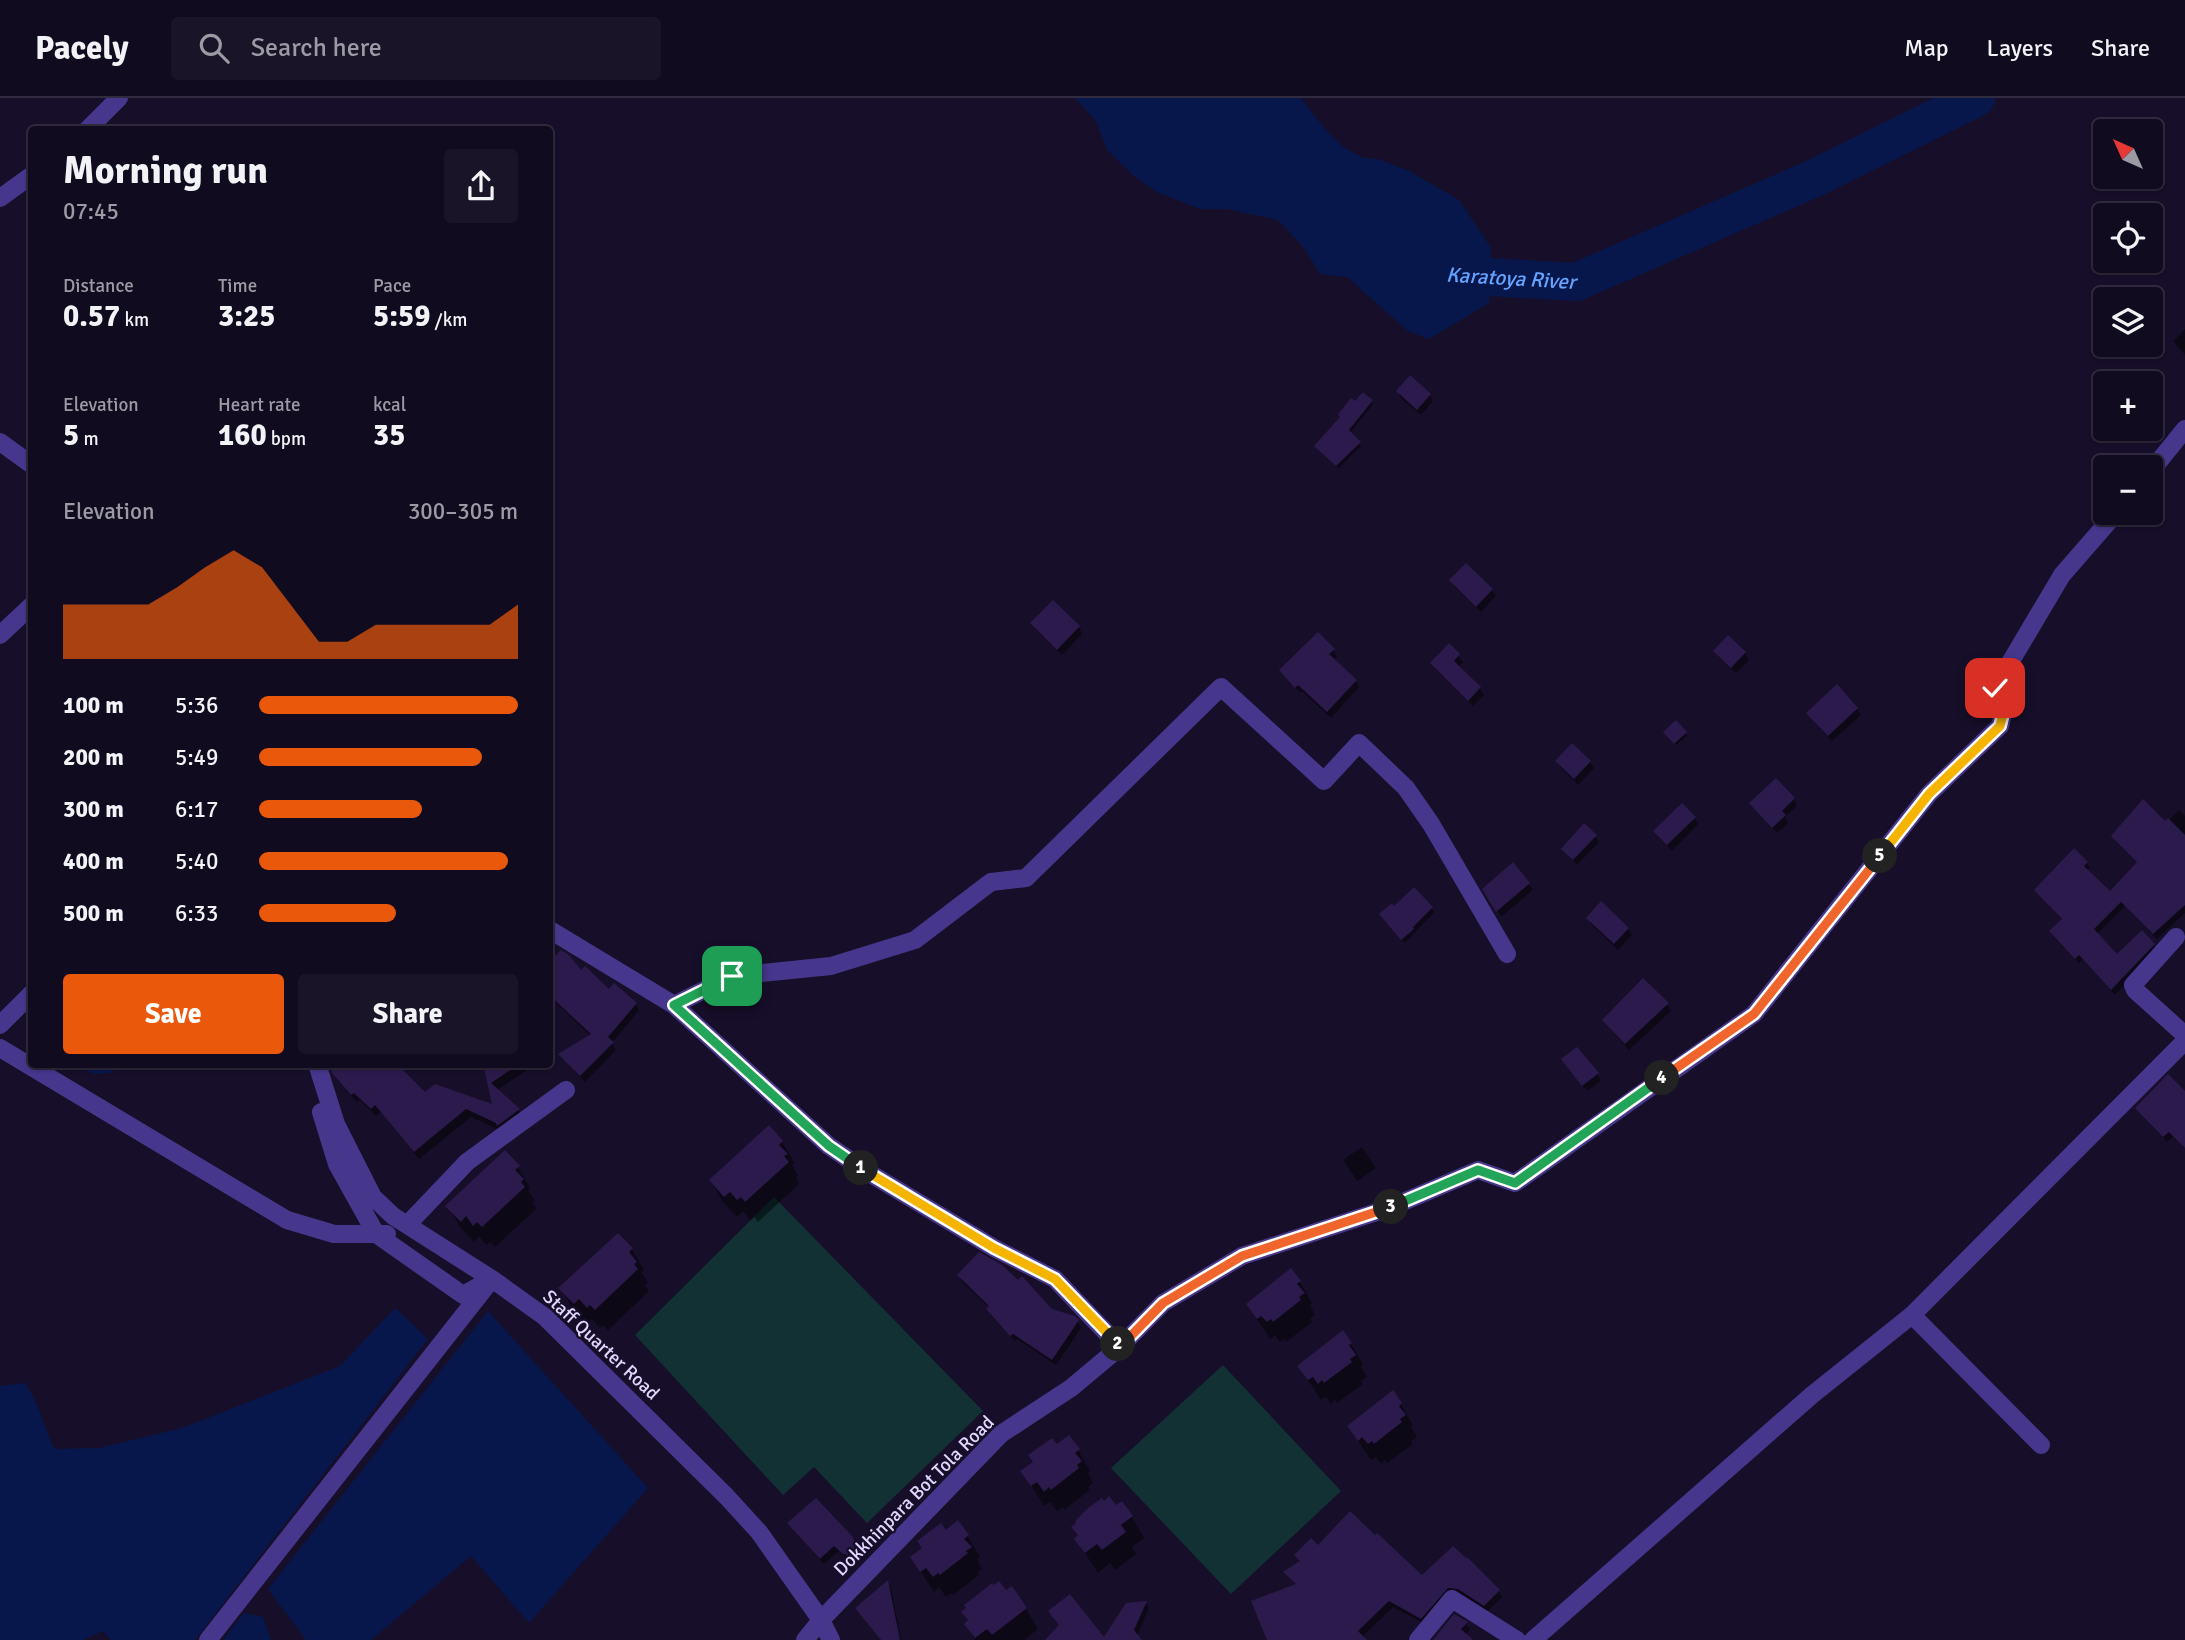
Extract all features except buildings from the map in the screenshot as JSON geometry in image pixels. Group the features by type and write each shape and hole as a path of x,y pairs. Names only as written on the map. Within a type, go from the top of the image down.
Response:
{"street":[{"path":"91,126 119,98"},
{"path":"0,198 28,178"},
{"path":"2163,456 2185,429"},
{"path":"0,442 28,461"},
{"name":"Dokkhinpara Bot Tola Road","path":"805,1640 821,1620 1001,1434 1071,1388 1120,1347 1163,1303 1242,1256 1390,1208 1478,1170 1515,1183 1754,1014 1929,794 2000,726 2004,710 1995,688 2062,575 2106,525"},
{"path":"0,635 28,609"},
{"path":"674,1005 732,976 831,966 915,940 991,881 1026,878 1221,687 1324,781 1359,743 1406,788 1431,824 1507,954"},
{"path":"553,932 674,1005 829,1146 994,1248 1055,1279 1120,1347"},
{"path":"2176,937 2133,985 2135,990 2185,1035"},
{"path":"0,1025 28,996"},
{"path":"1533,1640 1812,1395 1912,1315 2185,1041"},
{"path":"0,1048 28,1065"},
{"path":"33,1068 287,1220 334,1234 381,1234"},
{"path":"307,1068 337,1164 381,1234 463,1295 492,1279"},
{"name":"Staff Quarter Road","path":"318,1068 336,1124 373,1197 393,1216 492,1279 545,1317 760,1532 821,1620 831,1640"},
{"path":"407,1225 467,1162 566,1090"},
{"path":"208,1640 492,1279"},
{"path":"1912,1315 2040,1445"},
{"path":"1418,1640 1452,1599 1517,1640"}],"green space":[{"path":"774,1197 983,1411 867,1523 814,1467 783,1495 635,1335"},
{"path":"1223,1365 1341,1491 1231,1594 1111,1468"}],"shaded area":[{"path":"1075,98 1301,98 1342,146 1363,158 1378,159 1409,171 1459,200 1491,248 1489,303 1429,339 1408,331 1347,277 1320,274 1305,249 1278,220 1227,209 1200,209 1157,192 1133,175 1107,150 1096,121"},
{"path":"84,1068 117,1068 110,1073 92,1074"},
{"path":"395,1308 428,1339 195,1640 111,1640 103,1631 83,1640 0,1640 0,1386 25,1383 34,1398 54,1449 99,1448 182,1428 340,1366"},
{"path":"488,1311 648,1488 529,1623 471,1556 371,1640 306,1640 268,1589"},
{"path":"244,1613 263,1617 271,1640 223,1640"}],"waterway":[{"name":"Karatoya River","path":"1437,274 1576,282 1817,177 1976,98"}],"route":[{"path":"732,976 674,1005 829,1146 994,1248 1055,1279 1120,1347 1163,1303 1242,1256 1390,1208 1478,1170 1515,1183 1754,1014 1929,794 2000,726 2004,710 1995,688"}]}
